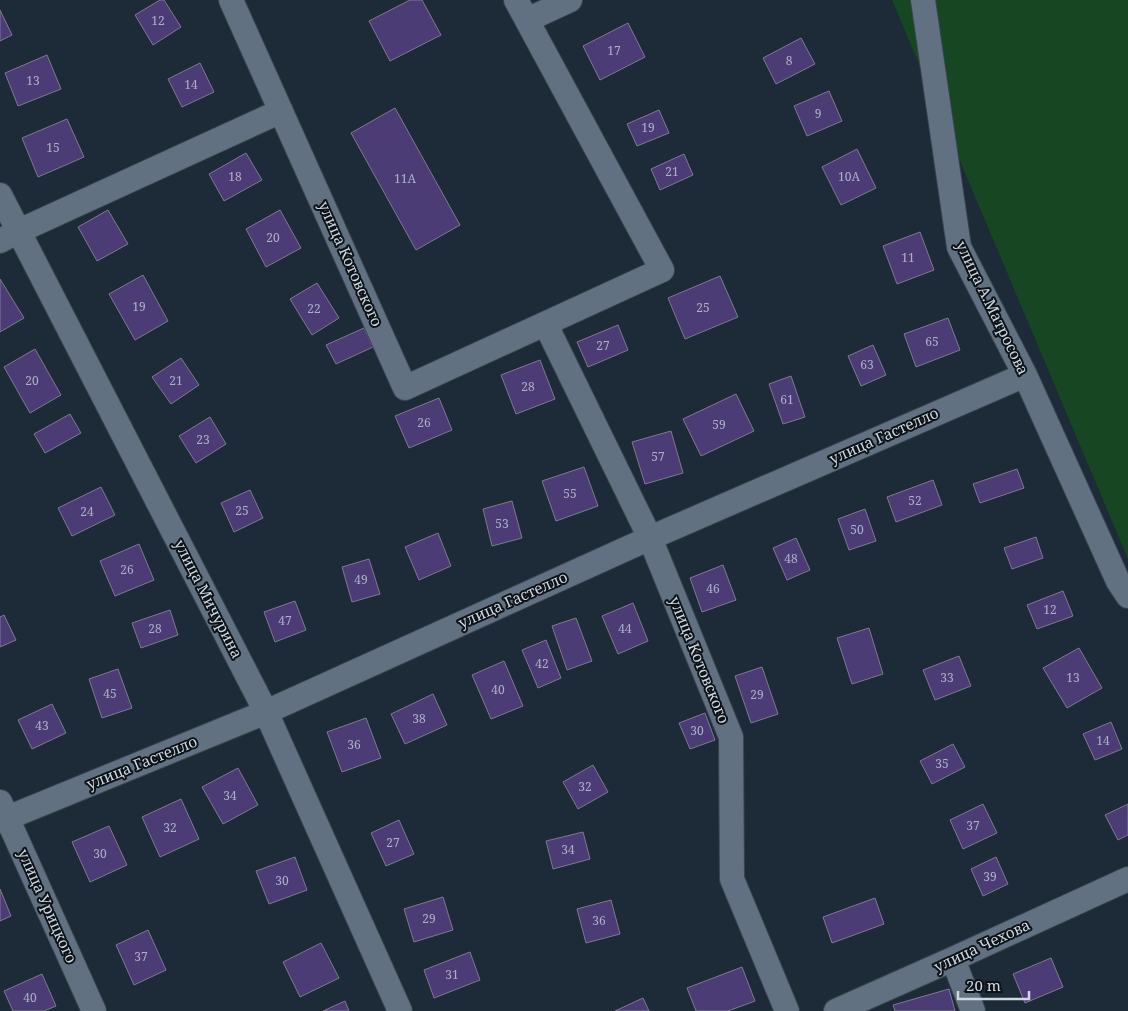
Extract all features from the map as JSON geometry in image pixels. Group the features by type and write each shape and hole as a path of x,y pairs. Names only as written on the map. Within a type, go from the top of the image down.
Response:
{"street":[{"name":"улица Котовского","path":"231,0 405,388 546,325 662,270 522,10"},
{"path":"522,10 570,0"},
{"name":"улица А.Матросова","path":"924,0 959,246 1025,375 1118,581 1128,596"},
{"path":"9,236 281,111"},
{"name":"улица Мичурина","path":"0,195 9,236 266,712 400,1011"},
{"name":"улица Котовского","path":"546,325 650,538 731,737 732,879 787,1011"},
{"name":"улица Гастелло","path":"3,814 266,712 650,538 1025,375"},
{"name":"улица Урицкого","path":"3,814 94,1011"},
{"name":"улица Чехова","path":"836,1011 1128,879"},
{"path":"953,959 973,1011"}],"green space":[{"path":"892,0 1128,0 1128,559"}],"building":[{"path":"160,0 164,0 181,27 153,45 135,15"},
{"path":"410,0 422,0 441,35 390,61 369,21"},
{"path":"0,10 12,35 0,41"},
{"path":"628,23 645,57 600,80 583,46"},
{"path":"801,38 815,64 776,84 763,58"},
{"path":"47,55 61,89 18,106 5,73"},
{"path":"200,63 214,92 182,107 168,79"},
{"path":"829,91 842,121 807,136 794,106"},
{"path":"395,108 460,225 416,250 351,133"},
{"path":"659,110 669,133 637,146 627,124"},
{"path":"67,119 84,157 38,177 22,138"},
{"path":"857,149 876,188 841,205 822,167"},
{"path":"246,153 262,180 224,201 209,174"},
{"path":"684,154 693,175 660,190 651,169"},
{"path":"108,210 128,244 97,261 78,227"},
{"path":"280,210 301,248 266,267 246,229"},
{"path":"920,232 934,270 897,284 883,246"},
{"path":"143,275 168,321 135,340 109,294"},
{"path":"720,276 738,317 685,339 668,298"},
{"path":"0,279 24,318 0,332"},
{"path":"317,283 339,318 312,335 290,299"},
{"path":"948,318 960,350 916,367 904,334"},
{"path":"618,325 628,350 588,367 577,342"},
{"path":"364,328 373,347 336,364 326,345"},
{"path":"873,345 886,375 861,386 848,356"},
{"path":"35,349 61,395 30,413 4,367"},
{"path":"181,358 199,385 171,404 152,377"},
{"path":"540,360 555,399 516,414 501,375"},
{"path":"791,376 805,417 783,424 769,384"},
{"path":"736,394 754,431 701,456 683,419"},
{"path":"439,398 452,430 409,448 395,416"},
{"path":"70,414 81,433 45,453 34,434"},
{"path":"210,417 226,444 196,463 179,436"},
{"path":"671,431 683,473 645,484 632,442"},
{"path":"584,467 598,506 556,521 542,481"},
{"path":"1017,469 1024,488 980,503 973,484"},
{"path":"933,480 942,505 896,522 887,497"},
{"path":"101,487 115,515 72,536 58,508"},
{"path":"250,490 263,518 234,532 221,503"},
{"path":"512,501 522,538 492,546 483,509"},
{"path":"865,509 876,541 849,550 838,519"},
{"path":"438,533 451,566 419,580 405,547"},
{"path":"1036,537 1043,558 1012,569 1004,548"},
{"path":"796,538 810,570 787,580 773,548"},
{"path":"139,544 154,580 115,596 100,561"},
{"path":"369,559 380,594 352,602 342,567"},
{"path":"723,565 736,600 702,612 690,578"},
{"path":"1063,591 1073,616 1037,629 1027,605"},
{"path":"295,601 306,630 275,642 264,612"},
{"path":"633,603 648,641 618,654 602,616"},
{"path":"170,610 178,635 141,648 132,623"},
{"path":"4,615 16,640 0,647 0,617"},
{"path":"576,618 592,661 567,670 552,626"},
{"path":"869,628 883,674 852,684 837,638"},
{"path":"546,640 561,678 538,688 522,650"},
{"path":"1079,648 1102,688 1067,708 1043,668"},
{"path":"959,656 971,686 935,700 923,670"},
{"path":"504,661 523,706 491,719 472,675"},
{"path":"762,667 778,714 751,723 735,676"},
{"path":"118,669 132,708 102,718 89,679"},
{"path":"433,694 447,725 405,744 391,714"},
{"path":"52,704 66,733 32,749 18,720"},
{"path":"705,713 715,740 690,749 679,723"},
{"path":"366,718 381,758 342,772 327,732"},
{"path":"1111,722 1122,749 1095,760 1083,734"},
{"path":"953,744 965,767 932,784 920,761"},
{"path":"593,765 608,792 578,809 563,782"},
{"path":"238,768 258,805 223,824 202,787"},
{"path":"181,799 199,839 160,857 142,817"},
{"path":"983,804 997,833 963,849 950,820"},
{"path":"1128,804 1128,835 1118,840 1105,815"},
{"path":"399,820 414,854 386,866 371,833"},
{"path":"109,826 127,865 90,882 72,842"},
{"path":"583,832 590,859 553,869 546,841"},
{"path":"295,857 307,890 269,904 256,871"},
{"path":"996,857 1008,884 983,896 971,869"},
{"path":"0,889 11,916 0,921"},
{"path":"443,897 453,930 414,942 404,909"},
{"path":"875,898 884,924 832,943 823,917"},
{"path":"611,900 620,934 586,943 577,909"},
{"path":"148,930 166,970 134,985 116,945"},
{"path":"321,943 339,978 300,997 283,962"},
{"path":"470,952 480,980 434,998 424,970"},
{"path":"1051,958 1063,987 1025,1003 1013,974"},
{"path":"742,967 755,1001 728,1011 696,1011 687,988"},
{"path":"42,974 56,1006 44,1011 13,1011 4,991"},
{"path":"949,989 955,1011 895,1011 893,1005"},
{"path":"643,998 649,1011 615,1011"},
{"path":"345,1001 349,1011 323,1011"}]}
